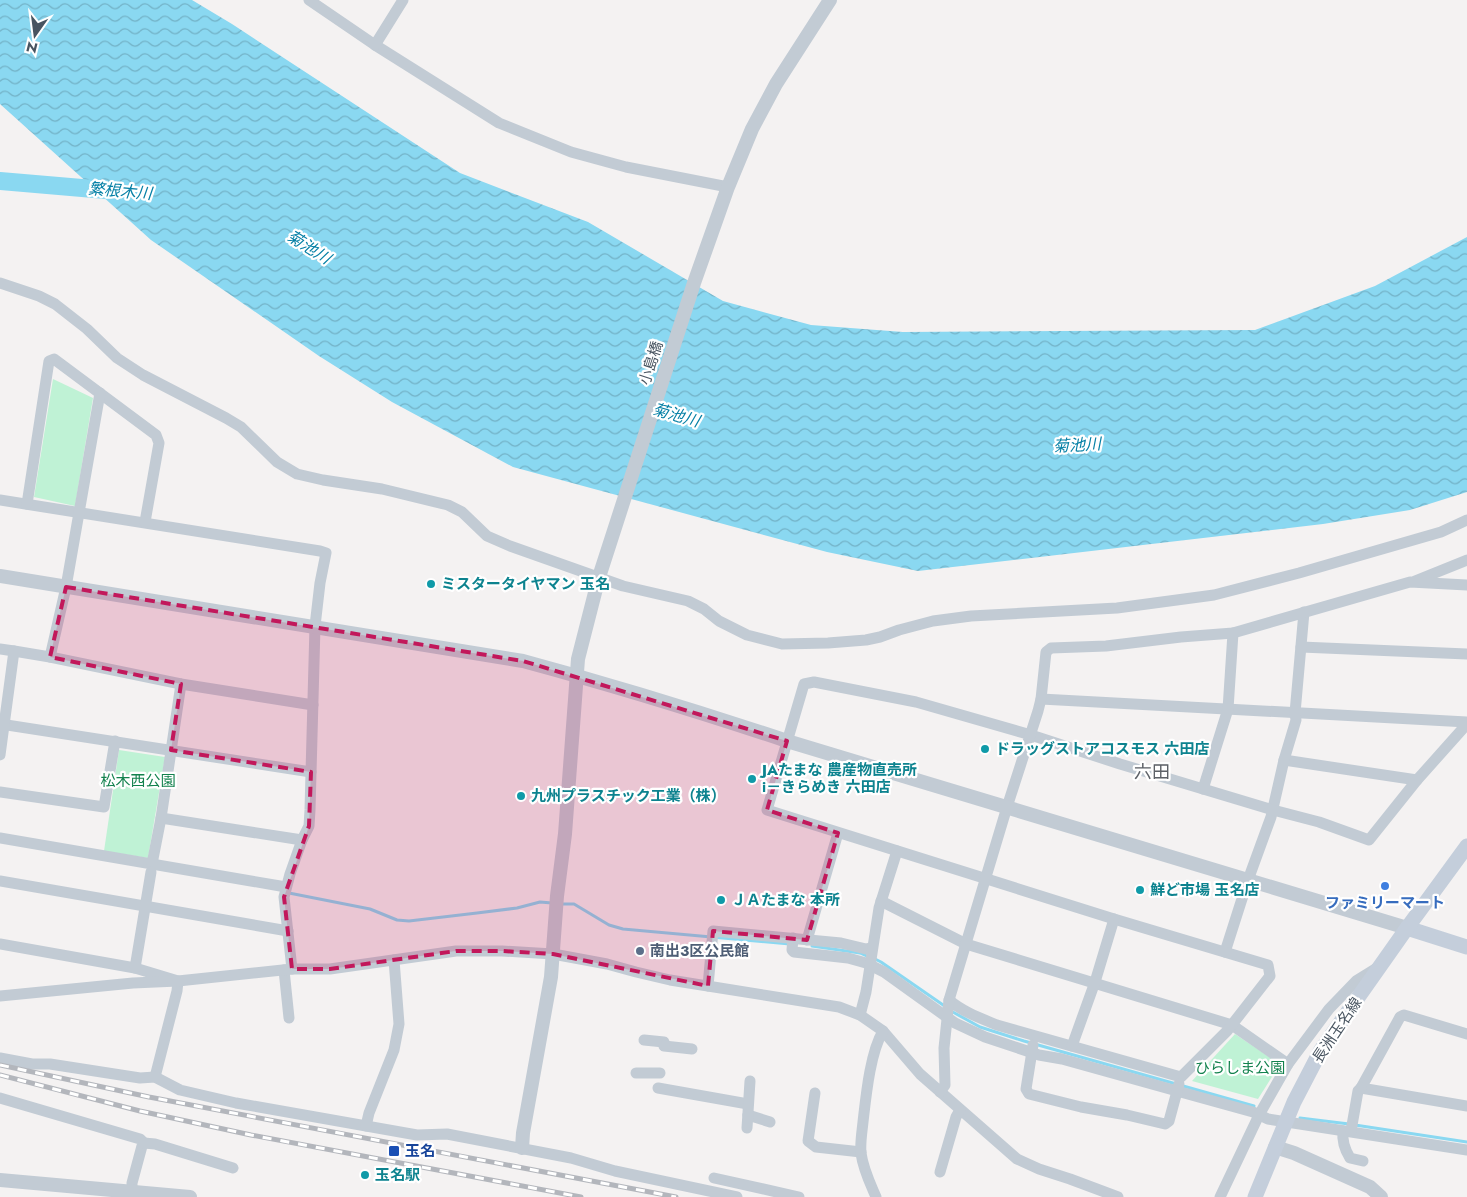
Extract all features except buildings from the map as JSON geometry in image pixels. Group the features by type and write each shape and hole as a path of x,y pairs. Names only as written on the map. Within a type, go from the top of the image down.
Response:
{"main road":[{"name":"長洲玉名線","path":"1255,1197 1294,1102 1321,1050 1407,928 1462,860 1467,846"},
{"path":"1407,928 1467,947"}],"street":[{"path":"309,0 375,45 498,123 572,152 726,192"},
{"path":"375,45 403,0"},
{"name":"小島橋","path":"522,1148 551,977 565,834 578,659 600,572 694,283 726,192 752,129 776,84 830,0"},
{"path":"0,283 40,296 55,304 118,358 143,376 241,427 277,462 298,474 323,480 382,489 448,505 462,512 487,536 510,546 600,572 623,586 688,601 704,609 719,621 747,635 782,644 828,643 880,637 933,621 971,616 1117,608 1214,594 1299,573 1441,532 1467,520"},
{"path":"27,504 48,361 54,359 156,435 159,443 145,522"},
{"path":"50,657 80,513 100,393"},
{"path":"0,500 145,522 320,551 326,554 320,583 315,626 309,826 302,840 285,891 288,931 289,1018"},
{"path":"940,1092 945,1085 944,1048 948,1009 985,879 1041,699 1046,652 1051,648 1106,646 1233,633 1410,582 1467,560"},
{"path":"0,576 315,626 523,662 688,708 787,740 1407,928"},
{"path":"1410,582 1467,586"},
{"path":"1225,952 1273,810 1284,760 1296,720 1295,713 1304,612"},
{"path":"1203,788 1228,709 1233,633"},
{"path":"1301,647 1467,654"},
{"path":"0,649 50,657 181,684 313,706"},
{"path":"0,755 2,725 14,651"},
{"path":"1034,1044 1026,1089 1029,1094 1165,1124 1169,1121 1179,1084 1232,1025 1270,976 1268,965 1114,919 767,810 804,684 814,682 916,702 1031,735 1273,810 1319,822 1369,840 1417,780 1467,723"},
{"path":"135,968 161,818 181,684"},
{"path":"1041,699 1467,723"},
{"path":"2,725 311,772"},
{"path":"0,792 104,807 115,742"},
{"path":"1284,760 1417,780"},
{"path":"161,818 302,840"},
{"path":"807,940 838,833"},
{"path":"0,838 151,868 285,891"},
{"path":"860,1015 866,992 879,908 897,851"},
{"path":"0,881 288,931"},
{"path":"882,902 966,944 1232,1025 1288,1064"},
{"path":"1072,1046 1095,982 1114,919"},
{"path":"708,986 714,931 792,943 807,940 841,943 866,949 884,972 948,1009 956,1023 985,1038 1072,1046 1179,1084 1268,1119 1298,1124 1350,1128 1467,1150"},
{"path":"792,943 794,952 848,958 866,963 872,957"},
{"path":"0,944 135,968 178,981"},
{"path":"0,996 288,970 330,969 456,951 552,954 607,964 661,978 829,1005 860,1015 883,1031 920,1074 1017,1159 1106,1195 1118,1197"},
{"path":"366,1126 369,1113 394,1050 399,1024 394,960"},
{"path":"1220,1197 1259,1115 1288,1064 1329,1010 1356,981 1382,964"},
{"path":"155,1077 178,981"},
{"path":"948,1009 956,1006 997,1025 1034,1044 1039,1055 1179,1084"},
{"path":"1363,1161 1350,1158 1342,1138 1350,1128 1358,1091 1400,1017 1404,1015 1467,1034"},
{"path":"876,1197 866,1175 861,1152 866,1098 876,1047 883,1031"},
{"path":"644,1040 692,1049"},
{"path":"0,1058 140,1078 155,1077 180,1090 236,1103 417,1135 447,1134 522,1148 571,1158 615,1171 737,1197"},
{"path":"636,1073 660,1073"},
{"path":"747,1128 750,1081"},
{"path":"658,1088 748,1110 770,1122"},
{"path":"1361,1088 1467,1106"},
{"path":"815,1092 808,1141 816,1147 861,1152"},
{"path":"0,1098 140,1138 144,1143 155,1144 233,1168"},
{"path":"940,1172 956,1117 960,1110"},
{"path":"132,1194 144,1143"},
{"path":"1275,1147 1294,1153 1370,1187 1381,1197"},
{"path":"714,1178 799,1197"},
{"path":"0,1180 132,1194 190,1197"}],"highlighted area":[{"path":"66,587 523,661 787,741 767,810 838,833 807,940 713,931 708,986 553,954 502,951 456,951 330,969 292,969 284,897 309,826 311,772 171,750 181,684 50,657"}],"green space":[{"path":"53,379 93,398 75,506 34,497"},
{"name":"松木西公園","path":"119,750 165,757 148,858 104,851"},
{"name":"ひらしま公園","path":"1235,1034 1280,1064 1258,1099 1192,1081"}],"water":[{"name":"菊池川","path":"0,0 192,0 232,24 460,173 588,222 723,301 811,325 903,332 1255,330 1375,286 1467,237 1467,492 1410,510 1323,524 918,571 827,552 513,467 392,402 319,356 151,240 0,104"}],"waterway":[{"name":"繁根木川","path":"0,181 117,191"},
{"path":"289,893 370,909 397,920 409,921 517,908 540,902 552,903"},
{"path":"561,904 574,904 609,925 623,929 790,944"},
{"path":"812,946 860,953 869,957"},
{"path":"875,959 946,1007"},
{"path":"951,1011 980,1027 1024,1041 1254,1106"},
{"path":"1300,1118 1349,1124"},
{"path":"1355,1125 1467,1142"}],"railway":[{"path":"0,1065 149,1097 676,1197"},
{"path":"0,1075 140,1111 251,1135 581,1197"}],"place":[{"name":"ミスタータイヤマン 玉名","path":"431,584"},
{"name":"ドラッグストアコスモス 六田店","path":"985,749"},
{"name":"JAたまな 農産物直売所 i－きらめき 六田店","path":"752,779"},
{"name":"九州プラスチック工業（株）","path":"521,796"},
{"name":"ファミリーマート","path":"1385,886"},
{"name":"鮮ど市場 玉名店","path":"1140,890"},
{"name":"ＪＡたまな 本所","path":"721,900"},
{"name":"南出3区公民館","path":"640,951"},
{"name":"玉名","path":"394,1151"},
{"name":"玉名駅","path":"365,1175"}],"district":[{"name":"六田","path":"1152,772"}]}
